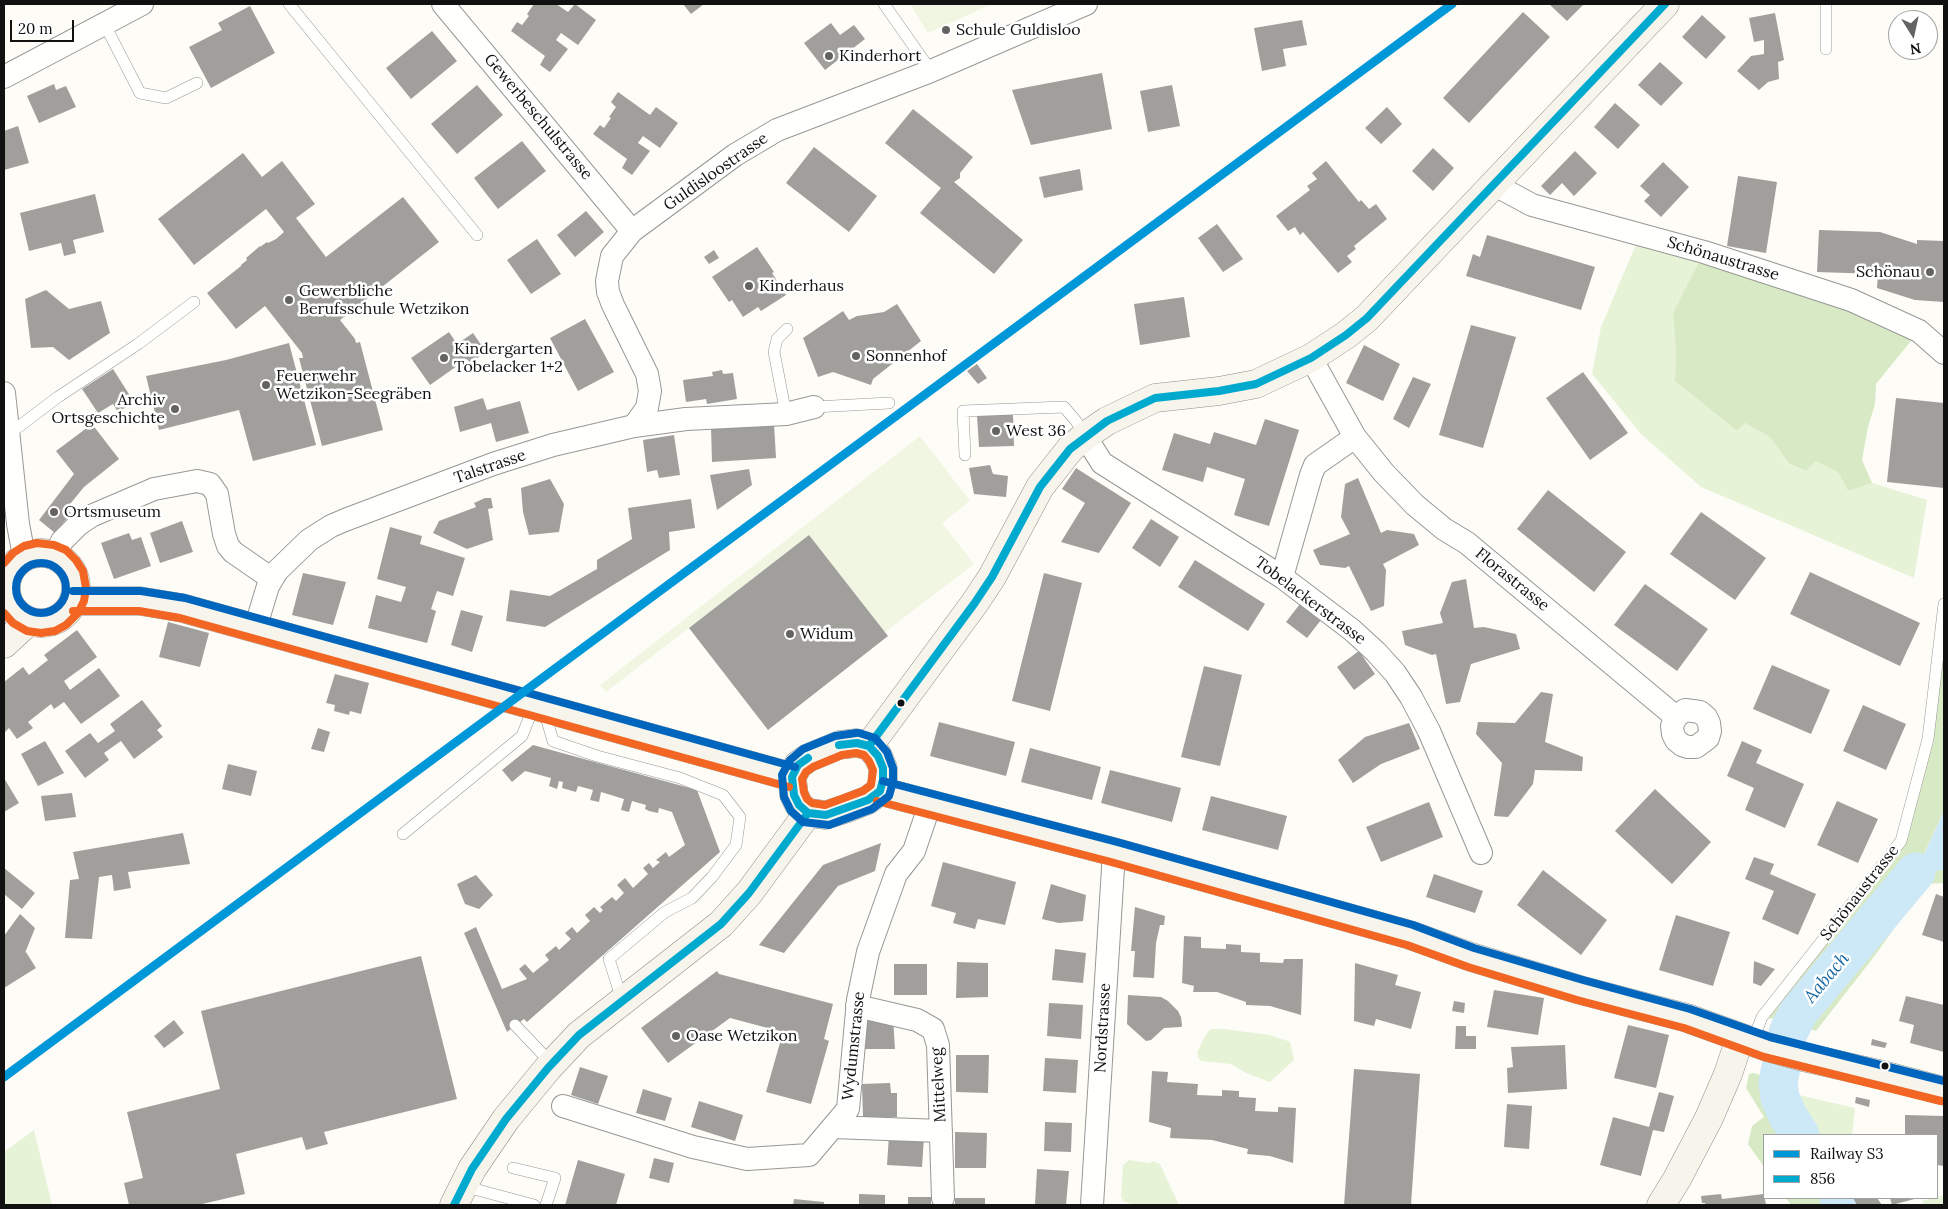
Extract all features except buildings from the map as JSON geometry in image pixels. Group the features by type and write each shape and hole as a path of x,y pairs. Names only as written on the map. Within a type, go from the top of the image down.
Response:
{"main road":[{"path":"869,746 992,577 1040,487 1056,465 1085,436 1114,418 1155,398 1219,391 1256,384 1311,358 1346,335 1367,318 1665,4"},
{"path":"34,553 55,555 64,561 75,579 76,590 73,600 68,610 50,622 29,621 19,616 5,601 7,578 11,569 24,556 34,553"},
{"path":"73,600 140,601 167,604 792,777"},
{"path":"4,644 29,621"},
{"path":"857,743 869,746 878,756 883,768 883,780 880,791 868,800 826,815 808,813 799,805 794,795 792,777 798,765 808,758 839,746 857,743"},
{"path":"880,791 1114,852 1410,935 1471,957 1580,990 1687,1018 1753,1042 1803,1057 1944,1091"},
{"path":"459,1196 472,1169 506,1119 552,1064 579,1035 720,924 749,894 808,813"},
{"path":"1661,1205 1709,1118 1728,1074 1753,1042"}],"street":[{"path":"4,77 142,4"},
{"name":"Gewerbeschulstrasse","path":"442,4 632,231"},
{"name":"Guldisloostrasse","path":"634,426 647,408 650,391 647,374 613,305 608,292 607,281 612,256 632,231 735,156 777,130 931,71 1086,4"},
{"name":"Schönaustrasse","path":"1493,184 1532,205 1704,252 1851,300 1918,331 1944,353"},
{"name":"Florastrasse","path":"1311,358 1355,437 1384,473 1415,506 1444,529 1467,543 1676,717"},
{"path":"4,393 18,524 24,556"},
{"name":"Talstrasse","path":"255,629 268,586 285,562 309,540 331,526 345,520 493,464 553,446 634,426 686,419 786,414 814,407"},
{"name":"Tobelackerstrasse","path":"1085,436 1102,463 1282,577 1352,630 1395,673 1411,697 1429,731 1481,853"},
{"path":"1282,577 1311,475 1316,465 1355,437"},
{"path":"55,555 62,541 90,516 154,489 197,481 210,484 217,494 228,546 233,552 272,579"},
{"name":"Wydumstrasse","path":"563,1106 693,1147 746,1159 809,1155 848,1109 857,1006 868,952 896,874 914,852 930,804"},
{"name":"Nordstrasse","path":"1092,1205 1114,852"},
{"name":"Mittelweg","path":"857,1006 917,1020 932,1029 938,1045 943,1198"},
{"name":"Mittelweg","path":"833,1127 941,1131"}],"lane":[{"path":"289,4 477,235"},
{"path":"884,4 931,71"},
{"path":"1826,4 1826,49"},
{"path":"104,23 140,93 166,98 197,83"},
{"path":"8,434 58,397 138,344 194,302"},
{"path":"786,329 777,339 774,352 786,414"},
{"name":"Talstrasse","path":"814,407 889,402"},
{"path":"965,455 963,411 1064,407 1076,421 1085,436"},
{"name":"Schönaustrasse","path":"1753,1042 1762,1017 1901,841 1928,739 1944,604"},
{"path":"403,834 522,736 539,707"},
{"path":"539,707 553,741 597,756 680,778 723,795 740,817 736,845 712,877 692,898 665,912 609,959 622,1000"},
{"path":"515,1025 552,1064"},
{"path":"512,1168 554,1178 546,1205"},
{"path":"459,1196 534,1205"}],"green space":[{"path":"910,4 992,4 928,33"},
{"path":"1640,235 1704,252 1676,348 1675,381 1737,431 1745,423 1770,437 1789,465 1806,471 1816,461 1838,472 1848,491 1872,483 1927,500 1914,578 1701,487 1642,435 1592,374 1601,327"},
{"path":"1704,252 1919,331 1876,384 1875,404 1868,427 1862,460 1872,483 1848,491 1838,472 1816,461 1806,471 1789,464 1770,437 1745,423 1737,431 1675,381 1676,348 1673,313"},
{"path":"920,436 970,501 942,523 974,564 885,632 809,535 606,692 600,685"},
{"path":"1944,604 1944,811 1916,871 1944,870 1944,883 1926,884 1873,958 1816,1031 1781,1020 1762,1017 1901,841 1928,739"},
{"path":"1211,1029 1270,1035 1288,1041 1290,1042 1294,1060 1270,1082 1246,1073 1231,1064 1201,1061 1197,1052"},
{"path":"1754,1073 1797,1087 1807,1134 1763,1134 1763,1166 1748,1144 1752,1126 1764,1117 1746,1088 1749,1074"},
{"path":"1799,1095 1855,1108 1852,1134 1807,1134"},
{"path":"34,1130 52,1205 4,1205 4,1152"},
{"path":"1129,1160 1149,1163 1153,1161 1160,1164 1179,1205 1135,1205 1123,1201 1121,1196 1123,1165"},
{"path":"1944,1195 1944,1205 1924,1205 1922,1201 1938,1199 1938,1197"},
{"path":"1787,1199 1854,1199 1857,1205 1791,1205"}],"water":[{"path":"1944,811 1944,870 1916,872"}],"waterway":[{"name":"Aabach","path":"1799,1134 1780,1098 1778,1082 1788,1033 1798,1013 1916,872"},
{"name":"Aabach","path":"1840,1199 1843,1205"}],"rail line":[{"name":"S3","path":"4,1077 1452,4"}],"transit line":[{"name":"856","path":"869,746 974,604 992,577 1040,487 1070,449 1107,421 1155,398 1219,391 1256,384 1311,358 1346,335 1367,318 1665,4"},
{"path":"4,563 13,553 24,546 37,543 54,545 66,550 76,560 83,571 86,588 84,601 78,613 66,625 55,631 41,633 27,631 13,623 4,613"},
{"path":"41,563 51,565 59,570 64,578 66,588 64,598 59,606 51,611 41,613 31,611 23,606 18,598 16,588 18,578 23,570 31,565 41,563"},
{"path":"73,591 141,591 185,598 795,767"},
{"path":"73,611 139,611 180,618 789,787"},
{"path":"856,733 835,736 803,749 790,760 782,775 784,797 791,811 803,822 829,825 872,809 889,796 893,782 893,768 887,752 875,738 859,733"},
{"name":"856","path":"808,758 798,765 792,777 794,795 799,805 808,813 826,815 868,800 880,791 883,780 883,768 878,756 869,746 857,743 839,745"},
{"path":"856,753 864,755 869,761 873,770 871,785 863,791 825,805 812,803 807,799 802,779 806,772 813,767 842,755 856,753"},
{"path":"883,781 1117,842 1413,925 1474,948 1690,1009 1770,1037 1944,1081"},
{"path":"877,801 1111,862 1407,945 1468,967 1577,1000 1684,1028 1764,1057 1941,1101"},
{"name":"856","path":"454,1205 472,1169 506,1119 548,1068 579,1035 721,924 749,893 808,813"}],"place":[{"name":"Schule Guldisloo","path":"946,30"},
{"name":"Kinderhort","path":"829,56"},
{"name":"Schönau","path":"1930,272"},
{"name":"Kinderhaus","path":"749,286"},
{"name":"Gewerbliche Berufsschule Wetzikon","path":"289,300"},
{"name":"Sonnenhof","path":"856,356"},
{"name":"Kindergarten Tobelacker 1+2","path":"444,358"},
{"name":"Feuerwehr Wetzikon-Seegräben","path":"266,385"},
{"name":"Archiv Ortsgeschichte","path":"175,409"},
{"name":"West 36","path":"996,431"},
{"name":"Ortsmuseum","path":"54,512"},
{"name":"Widum","path":"790,634"},
{"name":"Oase Wetzikon","path":"676,1036"}]}
